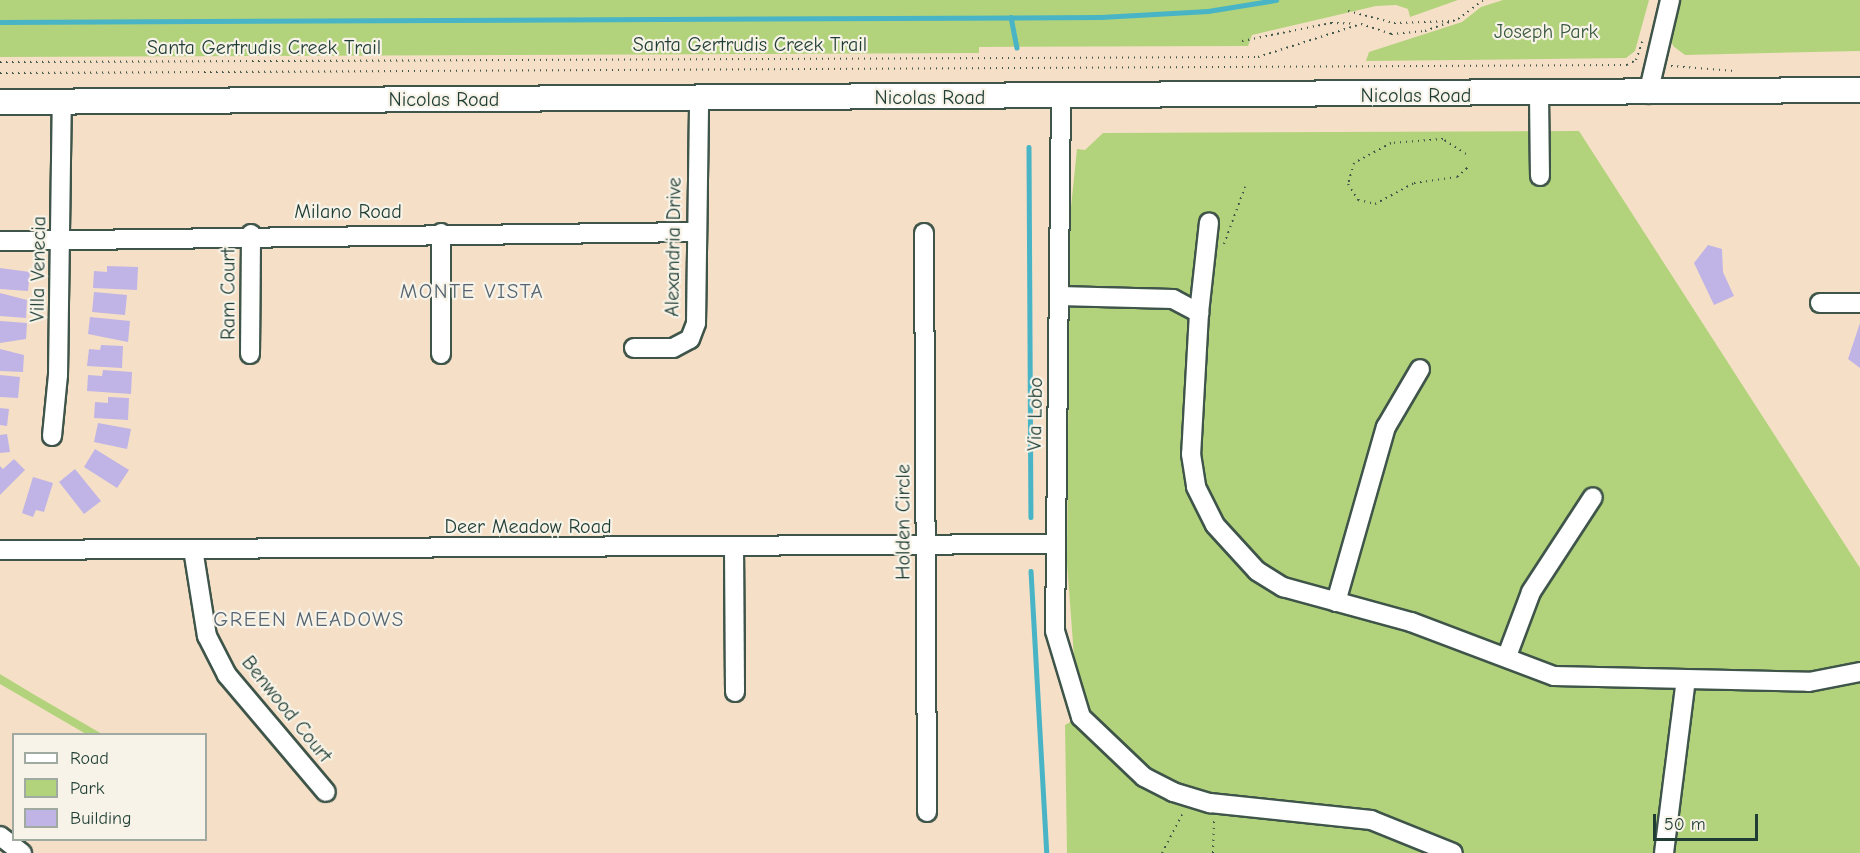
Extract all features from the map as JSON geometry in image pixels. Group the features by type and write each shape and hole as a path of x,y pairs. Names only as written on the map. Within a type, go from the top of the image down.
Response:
{"main road":[{"name":"Nicolas Road","path":"0,102 699,97 1539,95 1860,90"}],"street":[{"path":"1648,94 1670,0"},
{"path":"1539,95 1540,176"},
{"name":"Via Lobo","path":"1061,96 1057,642 1070,694 1087,726 1144,777 1191,797"},
{"name":"Alexandria Drive","path":"634,348 673,348 690,339 696,323 699,97"},
{"name":"Villa Venecia","path":"52,436 61,240 62,101"},
{"path":"1209,223 1199,313 1191,454 1196,487 1215,525 1257,571 1283,587 1507,656 1554,676 1831,682 1860,672"},
{"name":"Milano Road","path":"0,241 251,234 696,232"},
{"path":"441,233 441,354"},
{"name":"Holden Circle","path":"924,233 927,812"},
{"name":"Ram Court","path":"250,354 251,234"},
{"path":"1059,296 1173,299 1199,313"},
{"path":"1820,303 1860,303"},
{"path":"1336,602 1386,427 1420,369"},
{"path":"1507,656 1531,592 1593,497"},
{"name":"Deer Meadow Road","path":"0,550 734,548 1056,544"},
{"path":"734,548 735,692"},
{"name":"Benwood Court","path":"193,549 207,636 227,675 326,792"},
{"path":"1664,853 1686,680"},
{"path":"1191,797 1217,804 1371,820 1453,853"},
{"path":"0,836 22,853"}],"path":[{"path":"1242,41 1331,23 1361,24 1407,35 1453,21 1483,0"},
{"path":"1348,11 1394,23 1453,21"},
{"name":"Santa Gertrudis Creek Trail","path":"0,62 1258,57 1361,24"},
{"path":"0,73 1627,65 1636,60 1644,38"},
{"path":"1466,154 1443,139 1391,143 1354,164 1348,184 1358,200 1375,204 1414,183 1457,177 1468,167"},
{"path":"1222,251 1245,187"},
{"path":"1162,853 1191,797"},
{"path":"1213,853 1217,804"}],"green space":[{"path":"0,0 1458,0 1410,17 1408,9 1396,5 1376,6 1252,35 1248,46 979,47 979,53 0,57"},
{"name":"Joseph Park","path":"1503,0 1649,0 1635,51 1626,58 1366,61 1369,52 1462,22 1481,7"},
{"path":"1680,0 1860,0 1860,51 1685,55 1673,46 1670,35"},
{"path":"1579,131 1860,568 1860,853 1067,853 1065,725 1090,711 1075,670 1067,563 1070,217 1077,149 1085,150 1103,133"},
{"path":"0,674 100,733 84,733 0,684"}],"building":[{"path":"1708,245 1722,249 1723,272 1734,296 1714,305 1694,263"},
{"path":"107,266 138,267 137,290 93,288 94,271 107,272"},
{"path":"0,268 30,272 28,291 0,289"},
{"path":"94,292 127,295 125,315 92,312"},
{"path":"0,293 27,300 26,318 0,316"},
{"path":"90,317 130,321 128,342 88,334"},
{"path":"0,321 27,323 26,339 0,343"},
{"path":"1860,323 1860,368 1848,359"},
{"path":"101,345 123,346 122,368 87,366 89,349 100,350"},
{"path":"0,349 24,355 23,372 0,371"},
{"path":"103,370 132,372 131,394 87,391 88,375 102,376"},
{"path":"0,375 20,377 18,398 0,397"},
{"path":"108,397 129,398 128,420 94,418 95,402 108,403"},
{"path":"0,408 9,409 7,426 0,425"},
{"path":"98,423 131,429 127,449 94,442"},
{"path":"7,434 10,452 0,453 0,435"},
{"path":"95,449 129,470 117,488 84,467"},
{"path":"14,459 25,470 0,495 0,466 3,469"},
{"path":"75,469 101,501 84,514 59,482"},
{"path":"33,477 53,483 44,512 36,510 33,517 22,513"}],"waterway":[{"path":"0,22 1101,17 1208,11 1276,0"},
{"path":"1011,17 1017,47"},
{"path":"1029,147 1031,517"},
{"path":"1031,571 1047,853"}],"district":[{"name":"MONTE VISTA","path":"472,291"},
{"name":"GREEN MEADOWS","path":"309,619"}]}
